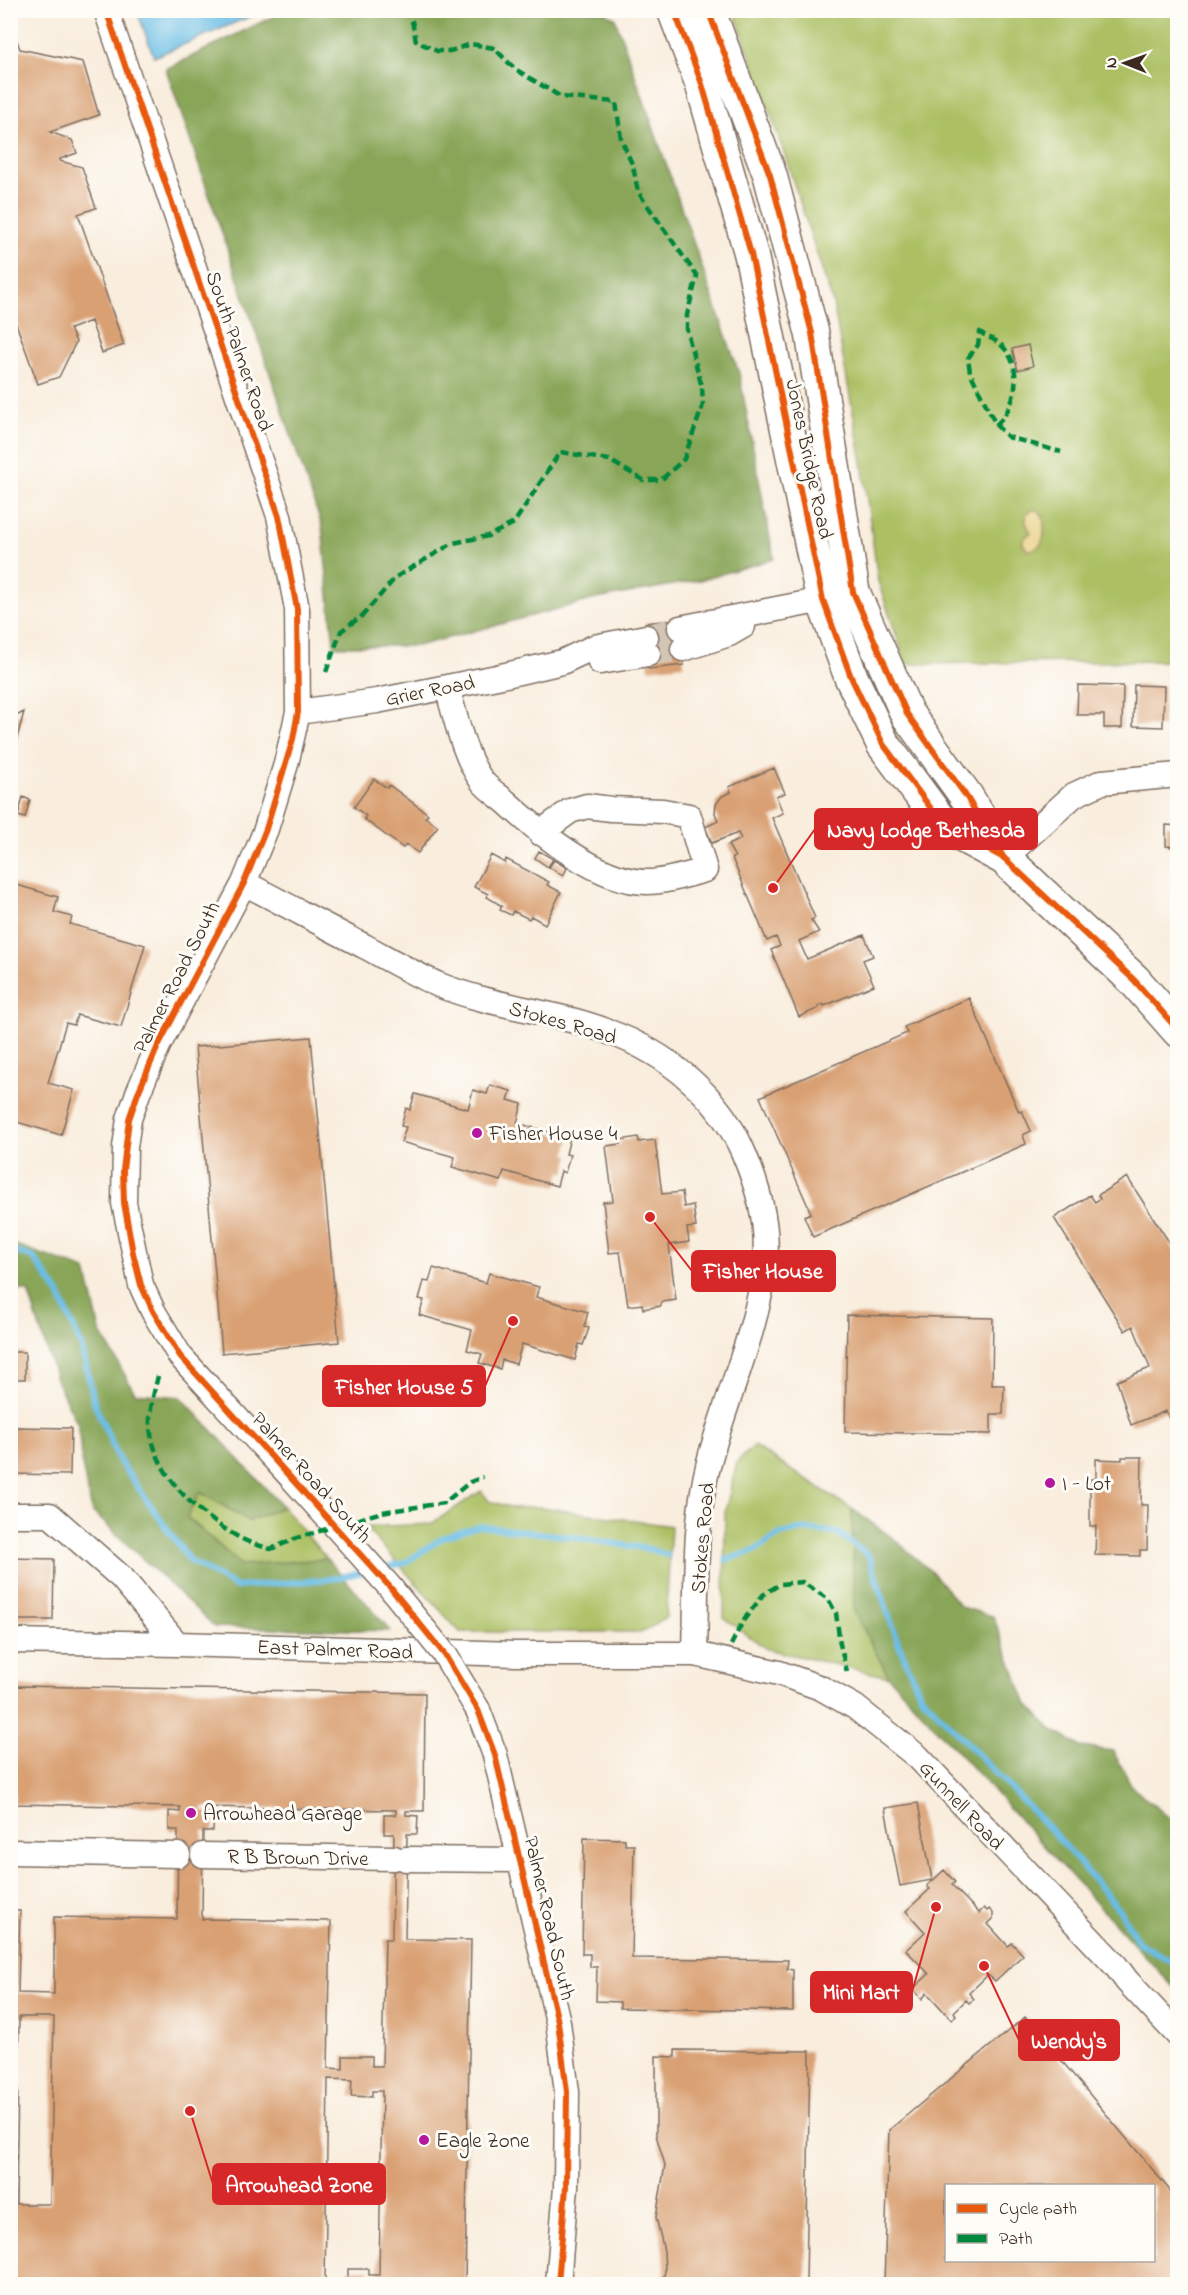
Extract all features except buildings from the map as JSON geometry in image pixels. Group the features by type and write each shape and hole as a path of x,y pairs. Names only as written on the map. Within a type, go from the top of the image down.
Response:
{"main road":[{"name":"Jones Bridge Road","path":"674,10 702,84 751,254 838,596"},
{"name":"Jones Bridge Road","path":"708,10 770,175 813,333 838,596 851,677 883,744 944,826 1004,858 1134,980 1178,1030"}],"street":[{"name":"South Palmer Road","path":"106,10 279,516 297,609 298,712"},
{"path":"682,638 772,610 838,596"},
{"name":"Grier Road","path":"298,712 447,687 562,662 594,647 647,645"},
{"path":"447,687 460,731 482,780 540,833 602,871 627,879 646,882 705,870 689,816 663,811 587,806 570,811 540,833"},
{"name":"Palmer Road South","path":"298,712 286,764 266,829 244,883 158,1046 138,1093 129,1119 123,1170 124,1203 141,1285 153,1311 180,1356 389,1586 445,1655 478,1710 495,1755 558,2022 567,2092 566,2187 558,2284"},
{"path":"1004,858 1074,795 1102,782 1178,775"},
{"name":"Stokes Road","path":"244,883 440,985 498,1004 609,1032 653,1052 694,1084 717,1108 734,1133 753,1175 762,1206 766,1239 765,1260 748,1335 704,1484 699,1517 695,1654"},
{"path":"10,1515 50,1515 122,1578 177,1644"},
{"name":"East Palmer Road","path":"10,1641 516,1654 695,1654"},
{"name":"Gunnell Road","path":"695,1654 749,1664 821,1688 855,1707 887,1731 918,1757 1116,1966 1126,1981 1178,2035"},
{"path":"10,1852 178,1855"},
{"name":"R B Brown Drive","path":"203,1855 521,1860"}],"green space":[{"path":"508,10 525,14 550,11 603,11 615,18 739,373 774,559 700,580 596,599 417,646 334,646 322,526 166,69 284,11"},
{"path":"734,11 1177,11 1177,661 906,664 878,581 862,462 833,303 780,141"},
{"path":"10,1243 86,1270 100,1331 135,1393 181,1397 283,1507 249,1521 200,1492 187,1517 241,1565 327,1559 391,1631 215,1627 92,1511 82,1465 78,1425 57,1382 28,1291 11,1289"},
{"path":"754,1446 852,1509 854,1611 889,1677 767,1649 724,1618 725,1512 737,1462"},
{"path":"481,1491 489,1501 514,1508 541,1507 671,1526 666,1617 643,1632 460,1632 365,1527 431,1524"},
{"path":"200,1492 249,1521 283,1507 327,1559 241,1565 187,1517"},
{"path":"852,1509 893,1538 935,1575 961,1607 993,1616 1026,1702 1051,1729 1081,1747 1113,1751 1133,1788 1177,1824 1177,1991 889,1677 854,1611"}],"sand":[{"path":"1031,510 1037,510 1043,516 1044,533 1038,547 1027,550 1023,539 1031,533 1026,523 1026,515"}],"water":[{"path":"137,10 263,11 154,57"}],"waterway":[{"path":"10,1250 33,1257 59,1294 81,1345 95,1405 120,1462 189,1560 236,1587 330,1579 369,1571"},
{"path":"382,1568 405,1563 442,1538 479,1526 565,1536 649,1549 668,1555"},
{"path":"726,1560 754,1551 780,1534 804,1529 838,1533 868,1555 899,1645 920,1694 1061,1841 1121,1912 1139,1943 1178,1965"}],"tunnel":[{"path":"646,637 680,628"},
{"path":"648,654 683,649"}],"marked path":[{"path":"326,672 341,631 363,615 396,577 453,543 488,536 514,523 560,452 609,460 643,480 661,480 684,459 703,405 702,387 687,332 687,315 697,276 638,192 633,166 621,139 616,102 561,97 515,69 494,48 471,44 450,51 437,51 416,41 412,21 406,10"},
{"path":"996,425 1009,407 1015,385 1015,373 1008,352 998,342 980,332 978,345 968,358 970,372 996,425 1008,437 1061,452"},
{"path":"158,1376 151,1408 150,1427 160,1462 182,1493 209,1518 244,1540 259,1546 271,1549 297,1538 382,1512 444,1503 470,1482 483,1477"},
{"path":"731,1645 743,1621 763,1595 780,1584 802,1582 828,1599 836,1613 847,1672"}],"cycle path":[{"path":"106,10 279,516 297,609 298,712 293,739 266,829 244,883 158,1046 129,1119 123,1170 124,1203 133,1253 141,1285 153,1311 180,1356 389,1586 445,1655 478,1710 495,1755 558,2022 567,2092 566,2187 558,2284"},
{"path":"674,10 702,84 751,254 823,600 851,677 883,744 944,826 1004,858 1134,980 1178,1030"},
{"path":"708,10 770,175 812,333 853,592 907,714 966,796 1004,858"}],"place":[{"name":"Navy Lodge Bethesda","path":"773,888"},
{"name":"Fisher House 4","path":"477,1133"},
{"name":"Fisher House","path":"650,1217"},
{"name":"Fisher House 5","path":"513,1321"},
{"name":"I - Lot","path":"1050,1483"},
{"name":"Arrowhead Garage","path":"191,1813"},
{"name":"Mini Mart","path":"936,1907"},
{"name":"Wendy's","path":"984,1966"},
{"name":"Arrowhead Zone","path":"190,2111"},
{"name":"Eagle Zone","path":"424,2140"}]}
